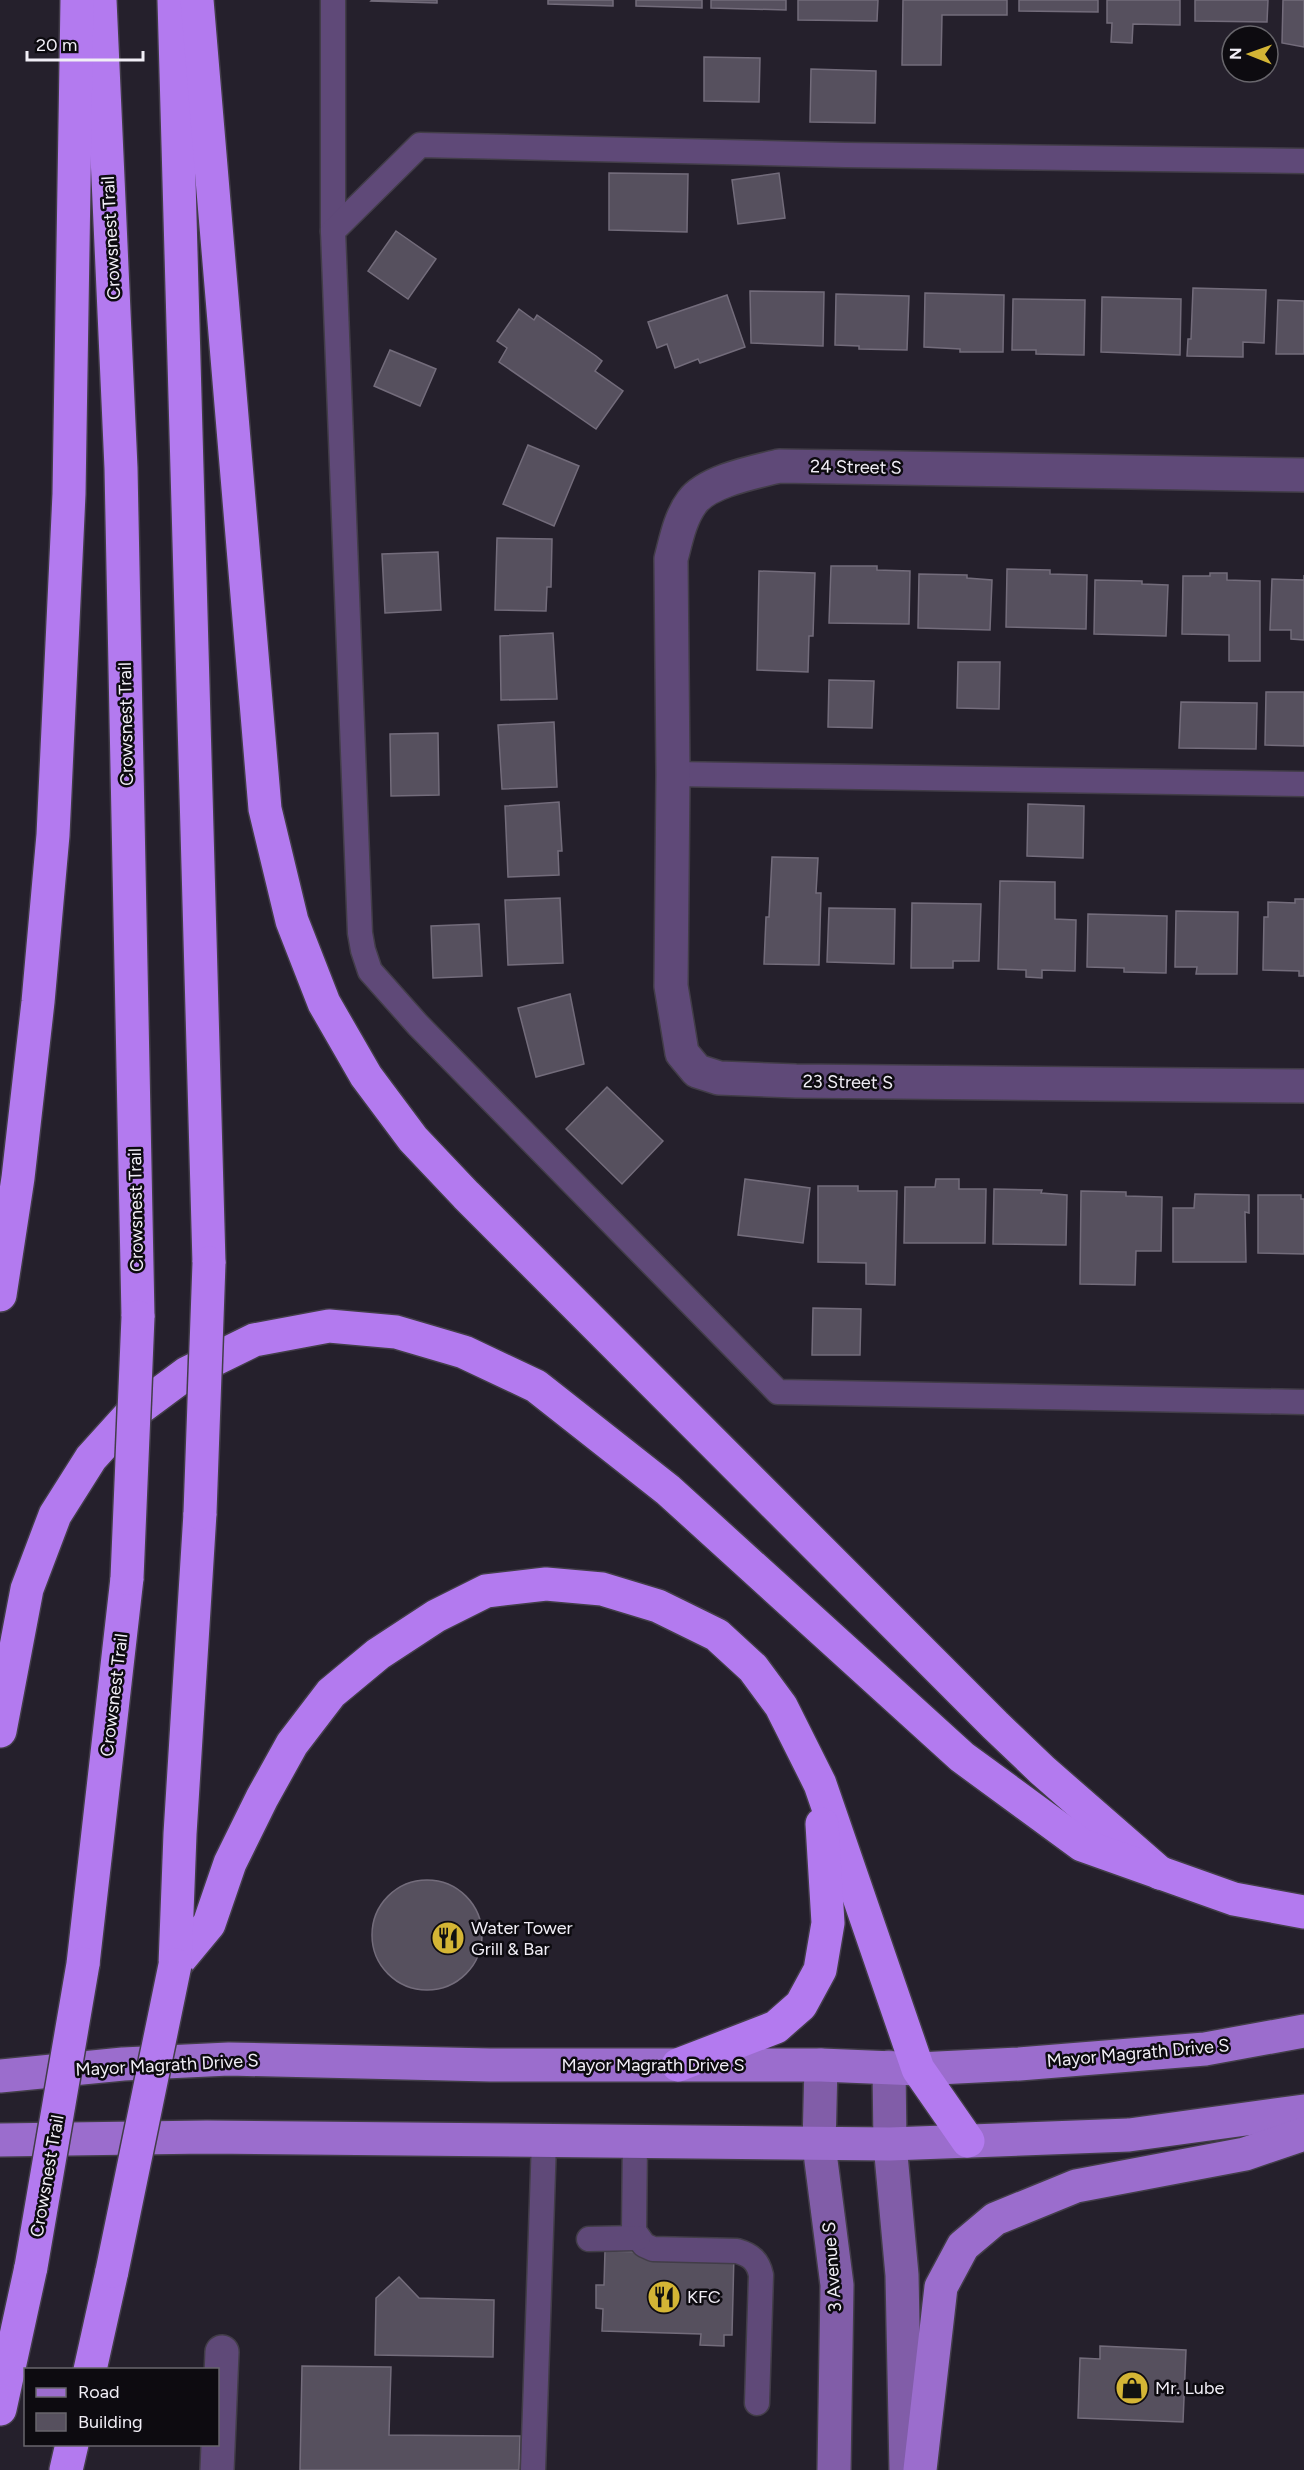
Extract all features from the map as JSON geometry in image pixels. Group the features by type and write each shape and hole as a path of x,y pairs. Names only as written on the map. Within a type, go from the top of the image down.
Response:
{"highway":[{"path":"0,1295 23,1131 53,835 69,494 77,0"},
{"name":"Crowsnest Trail","path":"0,2409 31,2267 83,1964 127,1578 138,1317 122,468 100,0"},
{"path":"92,2368 175,1965 181,1822 200,1513 209,1263 174,0"},
{"path":"197,0 265,809 292,921 324,1003 366,1076 413,1139 466,1195 995,1725 1042,1770 1160,1873"},
{"path":"0,1731 27,1589 55,1515 91,1458 129,1416 187,1373 254,1340 329,1326 396,1332 464,1352 536,1386 668,1490 962,1757 1082,1845 1234,1899 1304,1912"},
{"path":"175,1965 209,1924 230,1863 262,1798 292,1744 331,1693 378,1654 436,1616 486,1591 546,1584 602,1589 658,1606 717,1635 753,1668 781,1706 820,1784 903,2068 968,2141"},
{"path":"678,2065 776,2027 801,2005 820,1970 828,1923 820,1784"},
{"path":"66,2470 72,2446"},
{"path":"80,2470 84,2446"}],"main road":[{"name":"Mayor Magrath Drive S","path":"0,2076 123,2064 229,2059 490,2065 821,2065 903,2068 1019,2064 1205,2049 1304,2031"},
{"name":"3 Avenue S","path":"821,2065 819,2145 837,2286 834,2470"},
{"path":"903,2068 890,2144 902,2275 906,2470"},
{"path":"0,2140 207,2137 890,2144 1129,2135 1304,2111"},
{"path":"921,2470 941,2287 963,2246 995,2218 1076,2186 1245,2154 1304,2134"}],"street":[{"name":"24 Street S","path":"673,774 671,559 678,530 693,500 709,489 732,479 779,466 1304,476"},
{"name":"23 Street S","path":"673,774 671,986 682,1053 697,1071 719,1078 753,1080 1304,1086"},
{"path":"219,2423 222,2352"},
{"path":"217,2470 218,2446"}],"lane":[{"path":"333,0 333,231 360,933 370,971 418,1025 778,1392 1304,1402"},
{"path":"333,231 420,145 845,155 1304,161"},
{"path":"673,774 1304,784"},
{"path":"533,2470 544,2141"},
{"path":"635,2141 633,2214 634,2231 638,2238 652,2249 737,2251 748,2254 759,2266 761,2275 757,2403"},
{"path":"589,2240 638,2238"}],"building":[{"path":"437,0 437,3 371,1"},
{"path":"548,0 613,0 613,6 548,4"},
{"path":"636,0 702,0 702,8 636,6"},
{"path":"711,0 786,0 786,10 711,8"},
{"path":"798,0 878,0 877,21 798,20"},
{"path":"903,0 1007,0 1007,15 942,15 941,65 902,65"},
{"path":"1019,0 1098,0 1098,12 1019,11"},
{"path":"1107,0 1180,0 1180,25 1133,24 1132,43 1111,42 1112,23 1107,23"},
{"path":"1195,0 1268,0 1267,22 1195,21"},
{"path":"1283,0 1304,0 1304,47 1282,43"},
{"path":"704,57 760,58 759,102 704,101"},
{"path":"811,69 876,71 875,123 810,122"},
{"path":"609,173 688,174 687,232 609,230"},
{"path":"779,173 785,218 738,224 732,180"},
{"path":"396,231 436,259 408,299 368,271"},
{"path":"1193,288 1266,290 1264,343 1243,342 1243,357 1187,356 1188,339 1191,339"},
{"path":"750,291 824,292 823,346 751,343"},
{"path":"925,293 1004,295 1003,352 960,352 960,349 924,347"},
{"path":"836,294 909,296 907,350 859,349 859,346 835,345"},
{"path":"727,295 745,347 700,363 698,359 675,368 667,344 657,348 648,322"},
{"path":"1102,297 1181,299 1180,355 1101,352"},
{"path":"1013,299 1085,300 1084,355 1036,354 1036,350 1012,350"},
{"path":"1278,300 1304,301 1304,354 1276,354"},
{"path":"519,309 534,320 537,315 596,356 602,361 595,371 623,391 596,429 499,362 507,348 497,341"},
{"path":"390,350 436,369 420,406 374,386"},
{"path":"528,445 579,466 554,526 503,504"},
{"path":"497,538 552,539 551,587 547,587 546,611 495,610"},
{"path":"438,552 441,610 385,613 382,554"},
{"path":"831,566 877,566 877,570 910,571 909,624 829,623"},
{"path":"1007,569 1050,570 1050,574 1087,575 1086,629 1006,627"},
{"path":"759,571 815,573 813,636 809,636 808,672 757,670"},
{"path":"1210,573 1227,573 1227,580 1260,581 1260,661 1229,661 1229,635 1182,634 1183,576 1210,576"},
{"path":"919,574 967,575 967,578 992,580 990,630 918,628"},
{"path":"1272,579 1304,580 1304,640 1291,639 1291,630 1270,630"},
{"path":"1095,580 1142,581 1142,584 1168,585 1166,636 1094,634"},
{"path":"553,633 557,699 501,700 500,636"},
{"path":"958,662 1000,662 999,709 957,708"},
{"path":"829,680 874,681 872,728 828,727"},
{"path":"1266,692 1304,692 1304,746 1265,745"},
{"path":"1181,702 1257,703 1256,749 1179,748"},
{"path":"554,722 557,787 502,789 498,725"},
{"path":"438,733 439,795 391,796 390,734"},
{"path":"559,802 562,851 558,851 559,875 508,877 505,806"},
{"path":"1028,804 1084,806 1083,858 1027,856"},
{"path":"772,857 818,858 816,893 821,893 819,965 764,964"},
{"path":"1000,881 1055,882 1055,919 1076,920 1075,971 1042,970 1042,978 1026,977 1026,970 998,969"},
{"path":"560,898 563,963 508,965 505,900"},
{"path":"1295,899 1304,899 1304,976 1299,976 1299,971 1263,970 1264,917 1268,917 1268,902 1295,903"},
{"path":"912,903 981,904 979,961 953,961 953,968 911,968"},
{"path":"829,908 895,909 894,964 827,962"},
{"path":"1176,911 1238,912 1237,974 1196,974 1197,967 1175,967"},
{"path":"1088,914 1167,916 1166,973 1124,972 1124,968 1087,967"},
{"path":"479,924 482,976 433,978 431,926"},
{"path":"570,994 584,1064 536,1077 518,1008"},
{"path":"607,1087 663,1141 622,1184 566,1129"},
{"path":"745,1179 810,1188 803,1243 738,1235"},
{"path":"936,1179 959,1179 959,1189 986,1189 985,1243 904,1243 905,1187 935,1187"},
{"path":"818,1186 858,1186 858,1191 897,1191 895,1285 866,1284 866,1263 818,1262"},
{"path":"994,1189 1042,1190 1041,1193 1067,1195 1066,1245 993,1244"},
{"path":"1081,1191 1126,1192 1126,1196 1162,1197 1161,1251 1136,1251 1135,1285 1080,1284"},
{"path":"1195,1194 1249,1195 1249,1213 1245,1212 1246,1262 1173,1262 1173,1208 1194,1208"},
{"path":"1258,1195 1301,1195 1301,1199 1304,1199 1304,1254 1258,1253"},
{"path":"813,1308 861,1309 860,1355 812,1355"},
{"path":"427,1880 448,1884 466,1896 478,1914 482,1935 478,1956 466,1974 448,1986 427,1990 406,1986 388,1974 376,1956 372,1935 376,1914 388,1896 406,1884"},
{"name":"KFC","path":"605,2251 734,2254 732,2335 724,2335 724,2346 700,2345 701,2334 602,2331 603,2309 596,2308 596,2285 604,2285"},
{"path":"399,2277 419,2298 494,2300 493,2357 375,2355 376,2298"},
{"name":"Mr. Lube","path":"1100,2346 1186,2350 1183,2422 1078,2418 1080,2358 1100,2359"},
{"path":"302,2366 391,2367 389,2435 520,2436 519,2470 300,2470"}],"place":[{"name":"Water Tower Grill & Bar","path":"448,1938"},
{"name":"KFC","path":"664,2297"},
{"name":"Mr. Lube","path":"1132,2388"}]}
